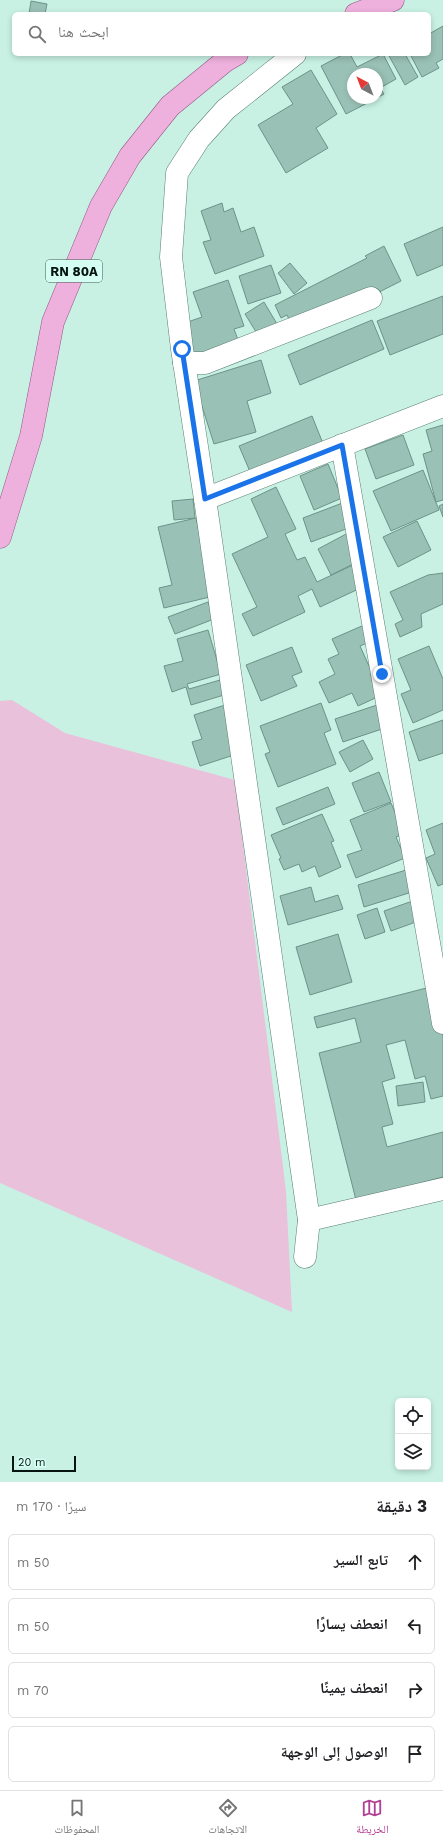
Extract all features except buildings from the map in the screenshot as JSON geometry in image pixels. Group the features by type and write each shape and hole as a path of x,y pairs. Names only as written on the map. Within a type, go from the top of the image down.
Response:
{"main road":[{"path":"361,12 393,0"},
{"name":"RN 80A","path":"0,537 31,436 53,322 101,206 130,156 170,106 225,61 234,56"}],"street":[{"path":"292,56 226,109 199,139 177,173 171,256 184,363 309,1220 305,1257"},
{"path":"184,363 205,363 371,298"},
{"path":"205,499 443,406"},
{"path":"342,445 443,1023"},
{"path":"309,1220 443,1189"}],"shaded area":[{"path":"12,700 65,733 235,780 286,1191 292,1312 0,1183 0,701"}],"route":[{"path":"182,349 205,499 342,445 382,674"}]}
